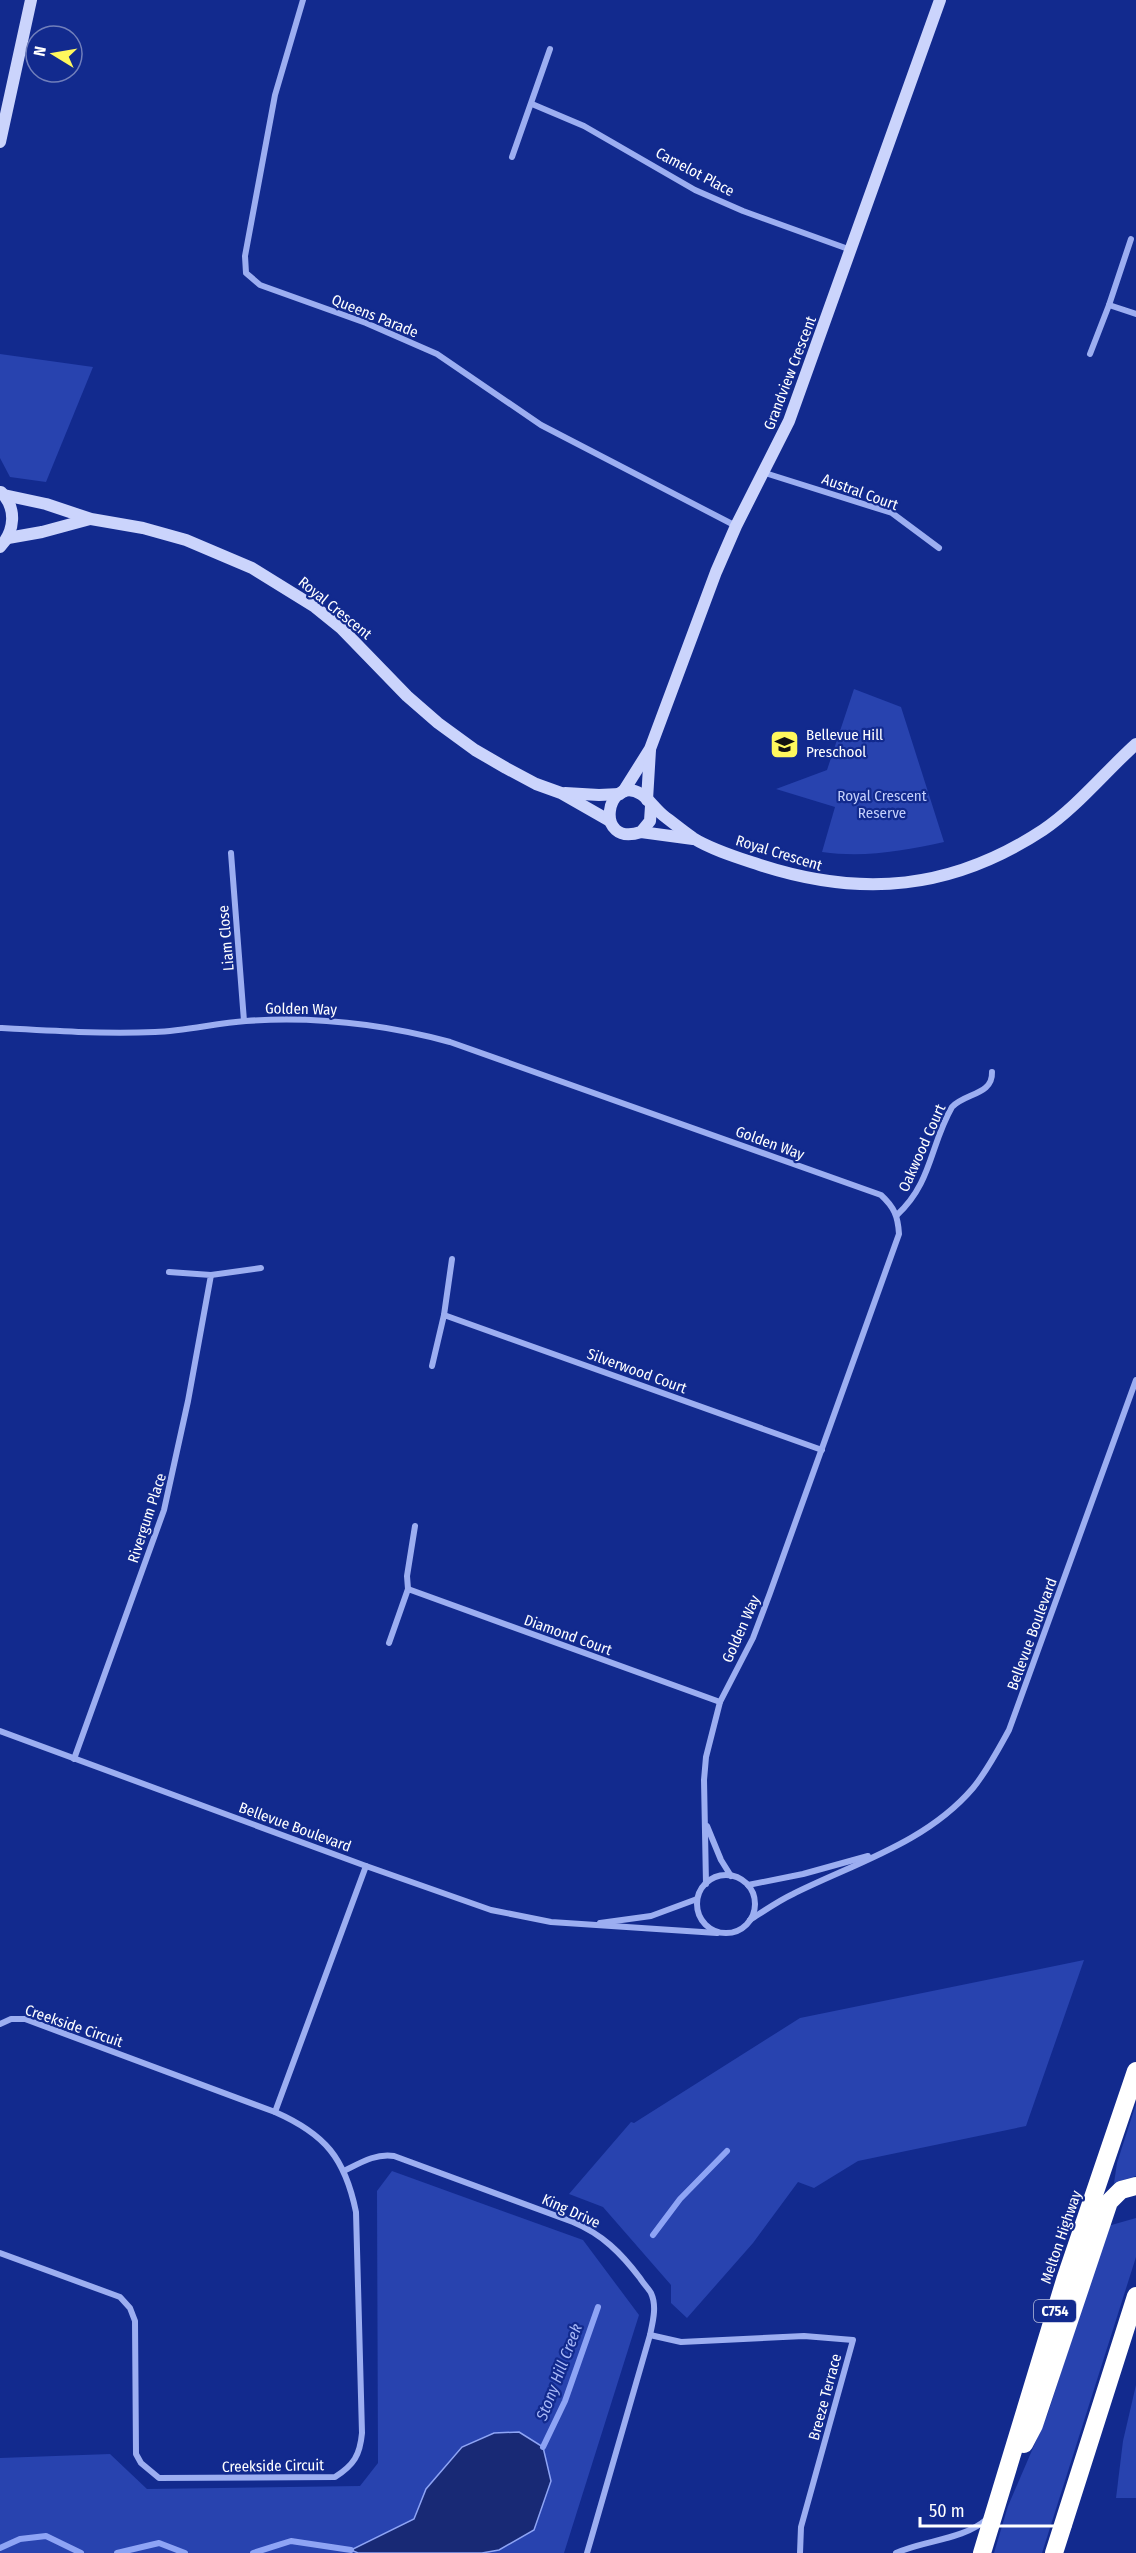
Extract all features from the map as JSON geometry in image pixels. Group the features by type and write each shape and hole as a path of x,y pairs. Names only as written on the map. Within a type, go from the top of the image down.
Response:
{"highway":[{"name":"Melton Highway","path":"982,2553 1065,2280 1136,2071"},
{"path":"1000,2494 1034,2425 1109,2202 1121,2190 1136,2186"},
{"path":"1054,2553 1136,2296"}],"street":[{"path":"0,142 32,0"},
{"name":"Queens Parade","path":"303,0 275,95 245,256 246,273 260,285 366,323 437,354 541,425 736,526"},
{"name":"Grandview Crescent","path":"622,793 650,749 736,526 765,473 789,421 940,0"},
{"path":"512,158 550,49"},
{"name":"Camelot Place","path":"532,104 584,126 695,190 743,211 851,250"},
{"path":"1090,354 1131,239"},
{"path":"1109,305 1136,314"},
{"name":"Austral Court","path":"765,473 892,513 939,549"},
{"path":"2,493 10,504 13,516 2,545"},
{"name":"Royal Crescent","path":"2,493 92,519 143,528 186,540 252,568 280,584 341,628 407,696 438,723 506,768 536,784 561,793 610,821"},
{"name":"Royal Crescent","path":"2,545 92,519"},
{"name":"Royal Crescent","path":"640,832 694,839 792,876 826,883 863,885 907,883 943,876 1006,853 1045,829 1073,806 1136,744"},
{"name":"Grandview Crescent","path":"649,803 650,749"},
{"path":"635,792 649,803 650,821 640,832 626,835 619,832 610,821 609,806 622,793 635,792"},
{"name":"Royal Crescent","path":"561,793 599,795 622,793"},
{"name":"Royal Crescent","path":"649,803 694,839"},
{"name":"Liam Close","path":"231,853 244,1021"},
{"name":"Golden Way","path":"0,1028 99,1033 159,1032 244,1021 298,1018 334,1020 406,1030 450,1042 881,1195 893,1206 897,1215 899,1234 753,1638 720,1702 706,1757 704,1780 706,1884"},
{"name":"Oakwood Court","path":"897,1215 911,1203 921,1187 952,1107 958,1101 989,1086 993,1079 992,1072"},
{"path":"432,1366 444,1315 452,1259"},
{"path":"169,1272 211,1275 261,1268"},
{"name":"Rivergum Place","path":"74,1759 164,1510 188,1401 211,1275"},
{"name":"Silverwood Court","path":"444,1315 822,1450"},
{"name":"Bellevue Boulevard","path":"750,1920 793,1894 886,1851 931,1826 973,1788 1010,1730 1136,1380"},
{"path":"389,1643 408,1589 407,1576 415,1526"},
{"name":"Diamond Court","path":"408,1589 720,1702"},
{"name":"Bellevue Boulevard","path":"0,1731 491,1910 523,1918 588,1925 717,1932"},
{"name":"Golden Way","path":"705,1819 721,1860 731,1876"},
{"name":"Bellevue Boulevard","path":"748,1885 803,1874 886,1851"},
{"path":"275,2112 366,1866"},
{"path":"722,1875 731,1876 748,1885 755,1902 750,1920 736,1932 717,1932 710,1929 699,1916 697,1899 706,1884 722,1875"},
{"name":"Bellevue Boulevard","path":"588,1925 651,1916 697,1899"},
{"name":"Creekside Circuit","path":"0,2024 11,2019 24,2019 275,2112 304,2124 320,2138 344,2171 351,2186 356,2212 362,2433 356,2460 349,2469 335,2477 173,2480 159,2478 149,2472 136,2454 134,2439 135,2321 130,2308 120,2297 0,2253"},
{"name":"King Drive","path":"344,2171 383,2154 394,2156 592,2230 626,2260 651,2293 654,2316 650,2335 587,2553"},
{"name":"Breeze Terrace","path":"650,2335 681,2342 804,2336 853,2340 801,2527 800,2553"},
{"path":"896,2553 913,2546 967,2532 993,2514"}],"green space":[{"path":"0,354 93,367 46,482 10,477 0,458"},
{"name":"Royal Crescent Reserve","path":"854,689 901,707 944,842 883,853 822,852 835,807 776,789 827,770"},
{"path":"1084,1960 1026,2126 858,2161 814,2188 798,2182 753,2243 687,2318 671,2303 671,2285 603,2207 569,2194 631,2122 634,2123 800,2018"},
{"path":"1136,2104 1136,2176 1114,2183 1117,2163"},
{"path":"392,2171 583,2240 639,2315 564,2553 0,2553 0,2458 110,2454 147,2489 360,2486 378,2463 377,2191"},
{"path":"1136,2218 1136,2257 1042,2553 994,2553 1008,2506 1048,2413 1108,2226"},
{"path":"1136,2385 1136,2498 1116,2498 1123,2441"}],"shaded area":[{"path":"519,2432 543,2447 551,2481 534,2530 499,2550 482,2553 358,2553 351,2550 414,2519 426,2489 462,2447 494,2433"}],"waterway":[{"name":"Stony Hill Creek","path":"653,2235 680,2199 727,2151"},
{"name":"Stony Hill Creek","path":"543,2447 565,2401 598,2307"},
{"name":"Stony Hill Creek","path":"0,2548 20,2539 46,2536 81,2553"},
{"name":"Stony Hill Creek","path":"253,2553 291,2541 351,2550"},
{"name":"Stony Hill Creek","path":"117,2553 159,2543 185,2553"}],"place":[{"name":"Bellevue Hill Preschool","path":"785,744"}]}
